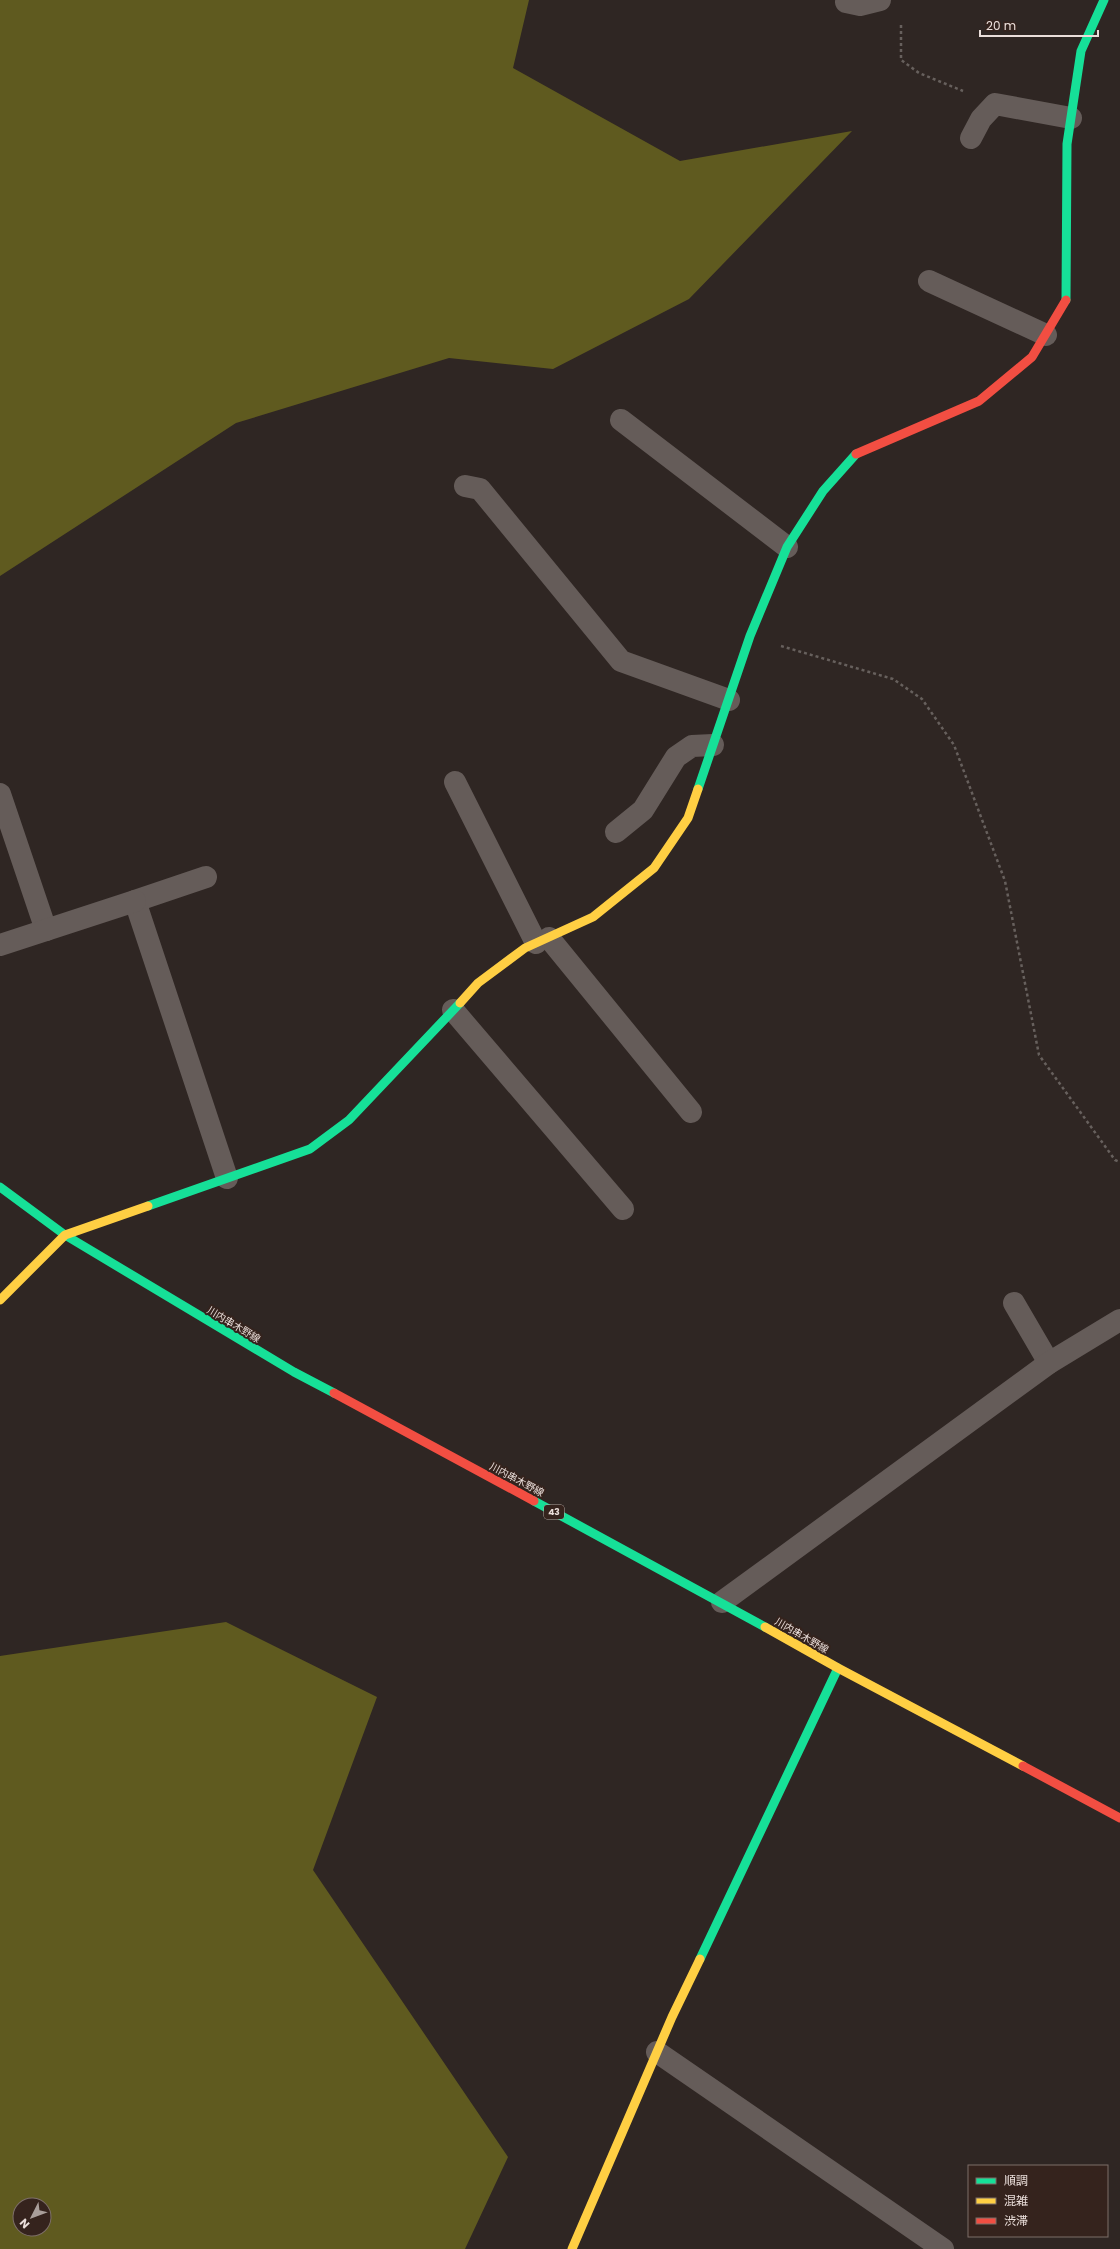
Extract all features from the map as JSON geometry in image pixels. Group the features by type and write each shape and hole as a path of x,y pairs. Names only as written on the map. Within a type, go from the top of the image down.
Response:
{"street":[{"path":"846,2 860,5 880,0"},
{"path":"0,1300 65,1236 310,1149 349,1120 478,983 525,948 593,917 654,868 688,818 750,636 787,547 823,492 855,454 979,401 1032,357 1066,303 1067,144 1081,51 1104,0"},
{"path":"971,138 981,120 995,104 1071,118"},
{"path":"929,281 1046,335"},
{"path":"621,420 787,547"},
{"path":"465,486 480,489 621,661 728,700"},
{"path":"616,832 643,810 676,757 692,746 713,744"},
{"path":"455,782 543,940 691,1112"},
{"path":"0,794 46,930"},
{"path":"0,945 206,877"},
{"path":"135,901 227,1178"},
{"path":"453,1010 623,1209"},
{"name":"川内串木野線","path":"0,1187 65,1236 294,1372 722,1602 838,1668 1120,1818"},
{"path":"1014,1303 1049,1363"},
{"path":"722,1602 1049,1363 1120,1320"},
{"path":"572,2249 657,2052 838,1668"},
{"path":"657,2052 943,2249"}],"path":[{"path":"901,22 901,60 918,73 995,104"},
{"path":"750,636 893,679 922,699 954,745 1005,881 1039,1055 1115,1160 1120,1162"}],"shaded area":[{"path":"0,0 529,0 513,68 680,161 852,131 689,299 553,369 449,358 236,423 0,576"},
{"path":"226,1622 377,1697 313,1870 508,2157 465,2249 0,2249 0,1656"}],"traffic: fast":[{"path":"1066,300 1067,144 1081,51 1104,0"},
{"path":"698,789 750,636 787,547 823,491 856,454"},
{"path":"148,1206 310,1149 349,1120 460,1003"},
{"path":"0,1187 65,1235 294,1372 334,1393"},
{"path":"534,1501 765,1627"},
{"path":"700,1959 838,1668"}],"traffic: slow":[{"path":"460,1003 478,983 525,948 593,917 654,868 688,818 698,789"},
{"path":"0,1300 65,1235 148,1206"},
{"path":"765,1627 838,1668 1023,1766"},
{"path":"572,2249 672,2017 700,1959"}],"traffic: jam":[{"path":"856,454 979,401 1032,357 1066,300"},
{"path":"334,1393 534,1501"},
{"path":"1023,1766 1120,1818"}]}
